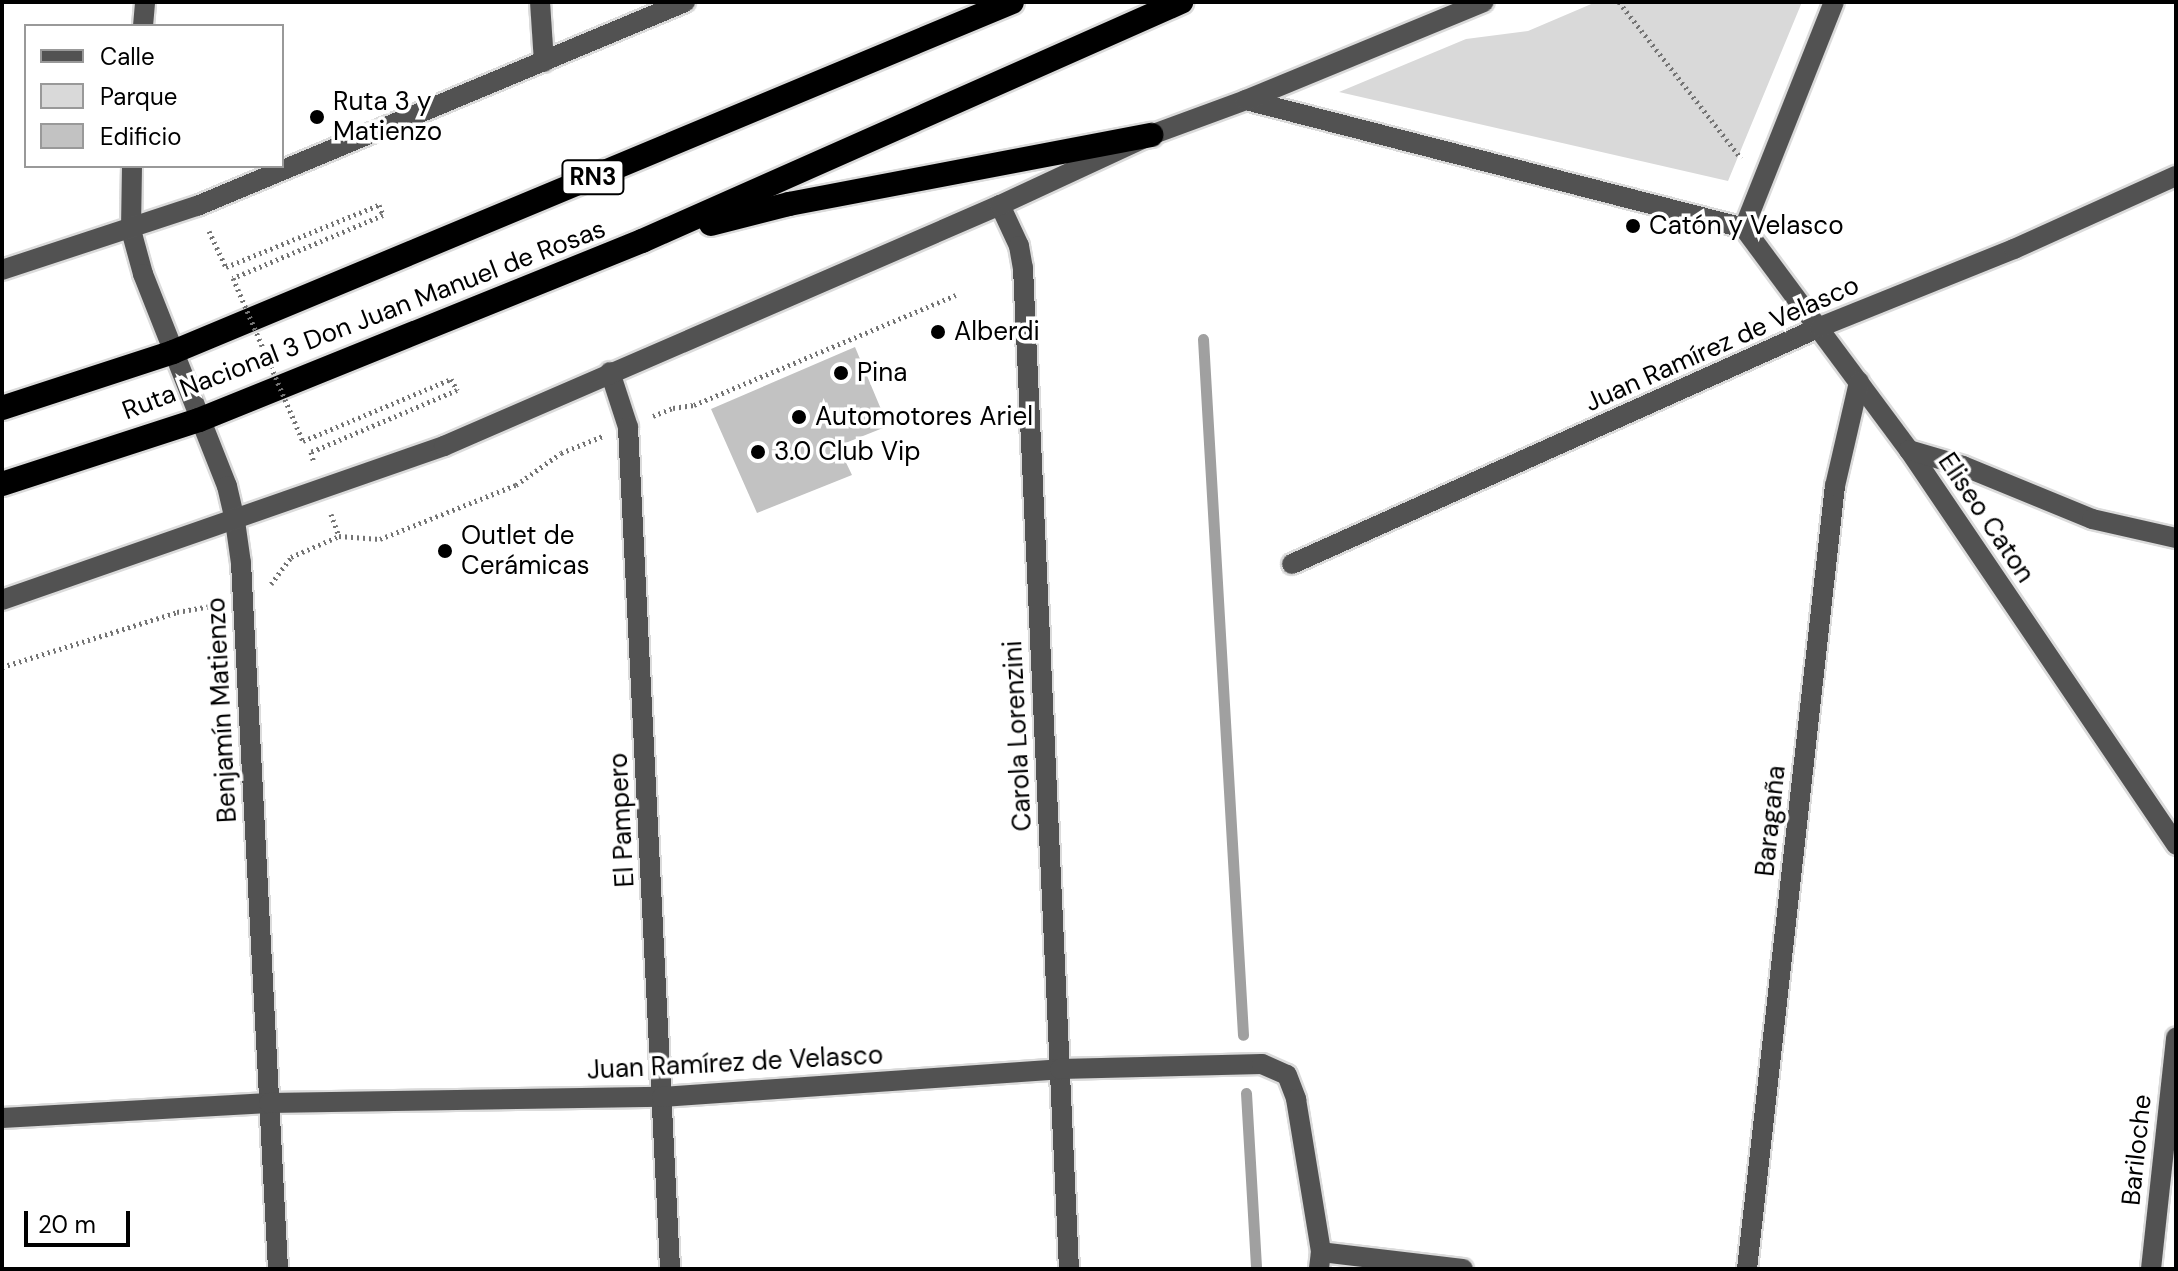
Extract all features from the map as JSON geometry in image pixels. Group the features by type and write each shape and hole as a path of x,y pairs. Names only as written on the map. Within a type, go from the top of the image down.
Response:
{"highway":[{"name":"Ruta Nacional 3 Don Juan Manuel de Rosas","path":"2,408 173,352 1012,2"},
{"name":"Ruta Nacional 3 Don Juan Manuel de Rosas","path":"2,484 199,420 642,241 1181,2"},
{"path":"642,241 789,204 1151,135"}],"street":[{"path":"143,24 145,2"},
{"path":"540,2 544,62"},
{"path":"2,270 197,206 685,2"},
{"path":"2,600 444,446 1000,205 1151,135 1246,100 1484,2"},
{"path":"1246,100 1744,228 1834,2"},
{"name":"Benjamín Matienzo","path":"132,168 131,230 173,352 227,486 235,521 243,600 278,1269"},
{"name":"Juan Ramírez de Velasco","path":"1292,564 1820,327 2014,249 2176,176"},
{"name":"Carola Lorenzini","path":"1000,205 1019,246 1023,268 1069,1269"},
{"name":"Eliseo Caton","path":"1744,228 1909,450 2176,845"},
{"name":"El Pampero","path":"610,372 628,427 670,1269"},
{"name":"Baragaña","path":"1747,1269 1835,486 1859,382"},
{"path":"1909,450 1963,466 2092,519 2176,538"},
{"name":"Bariloche","path":"2151,1269 2176,1037"},
{"name":"Juan Ramírez de Velasco","path":"2,1118 269,1103 662,1097 1060,1069 1262,1064 1287,1075 1296,1099 1320,1261"},
{"path":"1320,1261 1463,1269"}],"path":[{"path":"1619,2 1762,185"},
{"path":"197,206 226,267 379,205 383,215 233,278 303,441 451,379 457,390 311,452 339,536"},
{"path":"2,667 177,612 261,597 291,557 339,536 380,539 516,485 561,453 673,408 694,405 956,295"}],"green space":[{"path":"1596,2 1802,2 1728,181 1339,92 1466,39 1528,31"}],"building":[{"path":"855,347 888,426 838,446 852,475 757,513 711,409"}],"waterway":[{"path":"1203,339 1243,1035"},
{"path":"1246,1093 1256,1269"}],"place":[{"name":"Ruta 3 y Matienzo","path":"317,117"},
{"name":"Catón y Velasco","path":"1633,226"},
{"name":"Alberdi","path":"938,332"},
{"name":"Pina","path":"841,373"},
{"name":"Automotores Ariel","path":"799,417"},
{"name":"3.0 Club Vip","path":"758,452"},
{"name":"Outlet de Cerámicas","path":"445,551"}]}
